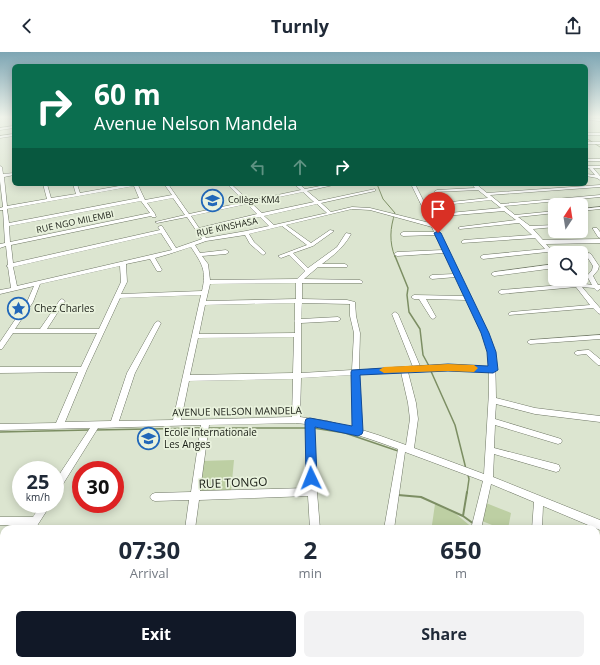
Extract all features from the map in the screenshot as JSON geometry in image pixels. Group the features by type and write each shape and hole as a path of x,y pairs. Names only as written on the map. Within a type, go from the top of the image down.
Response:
{"street":[{"path":"595,156 600,159"},
{"path":"588,160 600,159"},
{"path":"0,167 2,209 8,225 9,266 14,288"},
{"path":"588,167 600,167"},
{"path":"588,167 599,178"},
{"path":"1,176 12,174"},
{"path":"588,175 599,178"},
{"path":"46,186 49,200"},
{"path":"77,186 79,195"},
{"path":"106,186 108,190"},
{"path":"2,209 127,186"},
{"path":"137,186 143,200 153,214 162,232 175,250"},
{"path":"167,186 199,229 205,240"},
{"path":"231,186 272,226"},
{"path":"298,186 329,212"},
{"path":"157,222 322,186"},
{"path":"414,186 431,216 434,226 485,333 492,352 492,421 488,480 477,525"},
{"path":"437,191 480,186 486,194 529,228 548,249"},
{"path":"486,194 585,186"},
{"path":"199,229 373,190"},
{"path":"8,225 143,200 174,196"},
{"path":"431,216 600,196"},
{"path":"431,216 453,203 492,199"},
{"name":"RUE KINSHASA","path":"0,292 175,250 205,240 246,233 329,212 352,208 363,208 434,226"},
{"path":"588,209 600,208"},
{"path":"515,216 548,213"},
{"name":"RUE NGO MILEMBI","path":"0,246 153,214"},
{"path":"460,228 520,221"},
{"path":"282,224 312,245"},
{"path":"529,228 548,227"},
{"path":"595,229 600,236"},
{"path":"281,256 312,245 332,231"},
{"path":"9,266 162,232"},
{"path":"246,233 252,243 263,253"},
{"path":"403,234 438,233"},
{"path":"296,420 297,301 299,281 308,271 343,243 348,234"},
{"path":"464,242 536,236"},
{"path":"543,242 600,241"},
{"path":"176,422 207,282 206,269 192,245"},
{"path":"483,257 548,250"},
{"path":"396,254 447,251"},
{"path":"199,255 226,252"},
{"path":"290,253 308,271"},
{"path":"151,256 159,270"},
{"path":"589,256 596,266 595,270 590,276 600,292"},
{"path":"59,426 83,369 125,279 123,263"},
{"path":"315,265 345,266"},
{"path":"494,274 548,267"},
{"path":"432,277 458,275"},
{"path":"0,348 30,302 38,282"},
{"path":"207,282 360,282"},
{"path":"501,292 566,286"},
{"path":"578,286 600,312"},
{"path":"587,286 597,287"},
{"path":"117,296 205,293"},
{"path":"414,297 469,298"},
{"path":"422,298 433,317"},
{"path":"42,331 62,301"},
{"path":"203,303 297,301 350,302 353,305 353,316 357,333 356,372 358,431"},
{"path":"511,314 595,306"},
{"path":"394,314 418,369"},
{"path":"297,321 338,319"},
{"path":"114,425 131,373 158,323"},
{"path":"11,331 101,331"},
{"path":"196,336 297,335"},
{"path":"530,342 600,337"},
{"path":"577,353 587,352 600,363"},
{"path":"186,378 297,376 404,369 463,368 493,370"},
{"path":"0,370 83,369"},
{"path":"390,525 406,448 414,419 412,402 404,369"},
{"path":"492,400 535,411 600,420"},
{"name":"AVENUE NELSON MANDELA","path":"0,427 296,420 310,422 358,431 406,448 600,525"},
{"path":"492,421 558,441"},
{"path":"190,525 205,422"},
{"path":"310,422 315,525"},
{"path":"64,475 96,425"},
{"path":"490,450 556,468"},
{"name":"RUE TONGO","path":"155,497 312,492"},
{"path":"537,525 539,501"},
{"path":"0,521 32,525 40,513"}],"green space":[{"path":"234,460 231,492 199,493 202,461"},
{"path":"486,503 511,513 509,525 492,525 482,521"},
{"path":"435,504 456,514 469,525 432,525"}],"waterway":[{"path":"378,186 383,199 395,213 391,235 395,257"},
{"path":"395,256 408,288 407,295 409,312 420,329 423,355 429,366"},
{"path":"430,369 455,425 466,469"},
{"path":"95,430 201,428"},
{"path":"207,428 307,428"},
{"path":"313,428 345,433 398,451"},
{"path":"0,432 89,430"},
{"path":"467,493 469,479 468,475"},
{"path":"463,516 467,492"},
{"path":"398,495 421,497 463,516"},
{"path":"463,516 474,524"}],"slow traffic":[{"path":"384,370 448,367 474,368"}],"place":[{"name":"Collège KM4","path":"212,200"},
{"name":"Chez Charles","path":"18,308"},
{"name":"Ecole Internationale Les Anges","path":"149,438"}],"route":[{"path":"311,478 310,422 358,431 356,372 448,367 493,370 492,352 485,333 438,233"}]}
